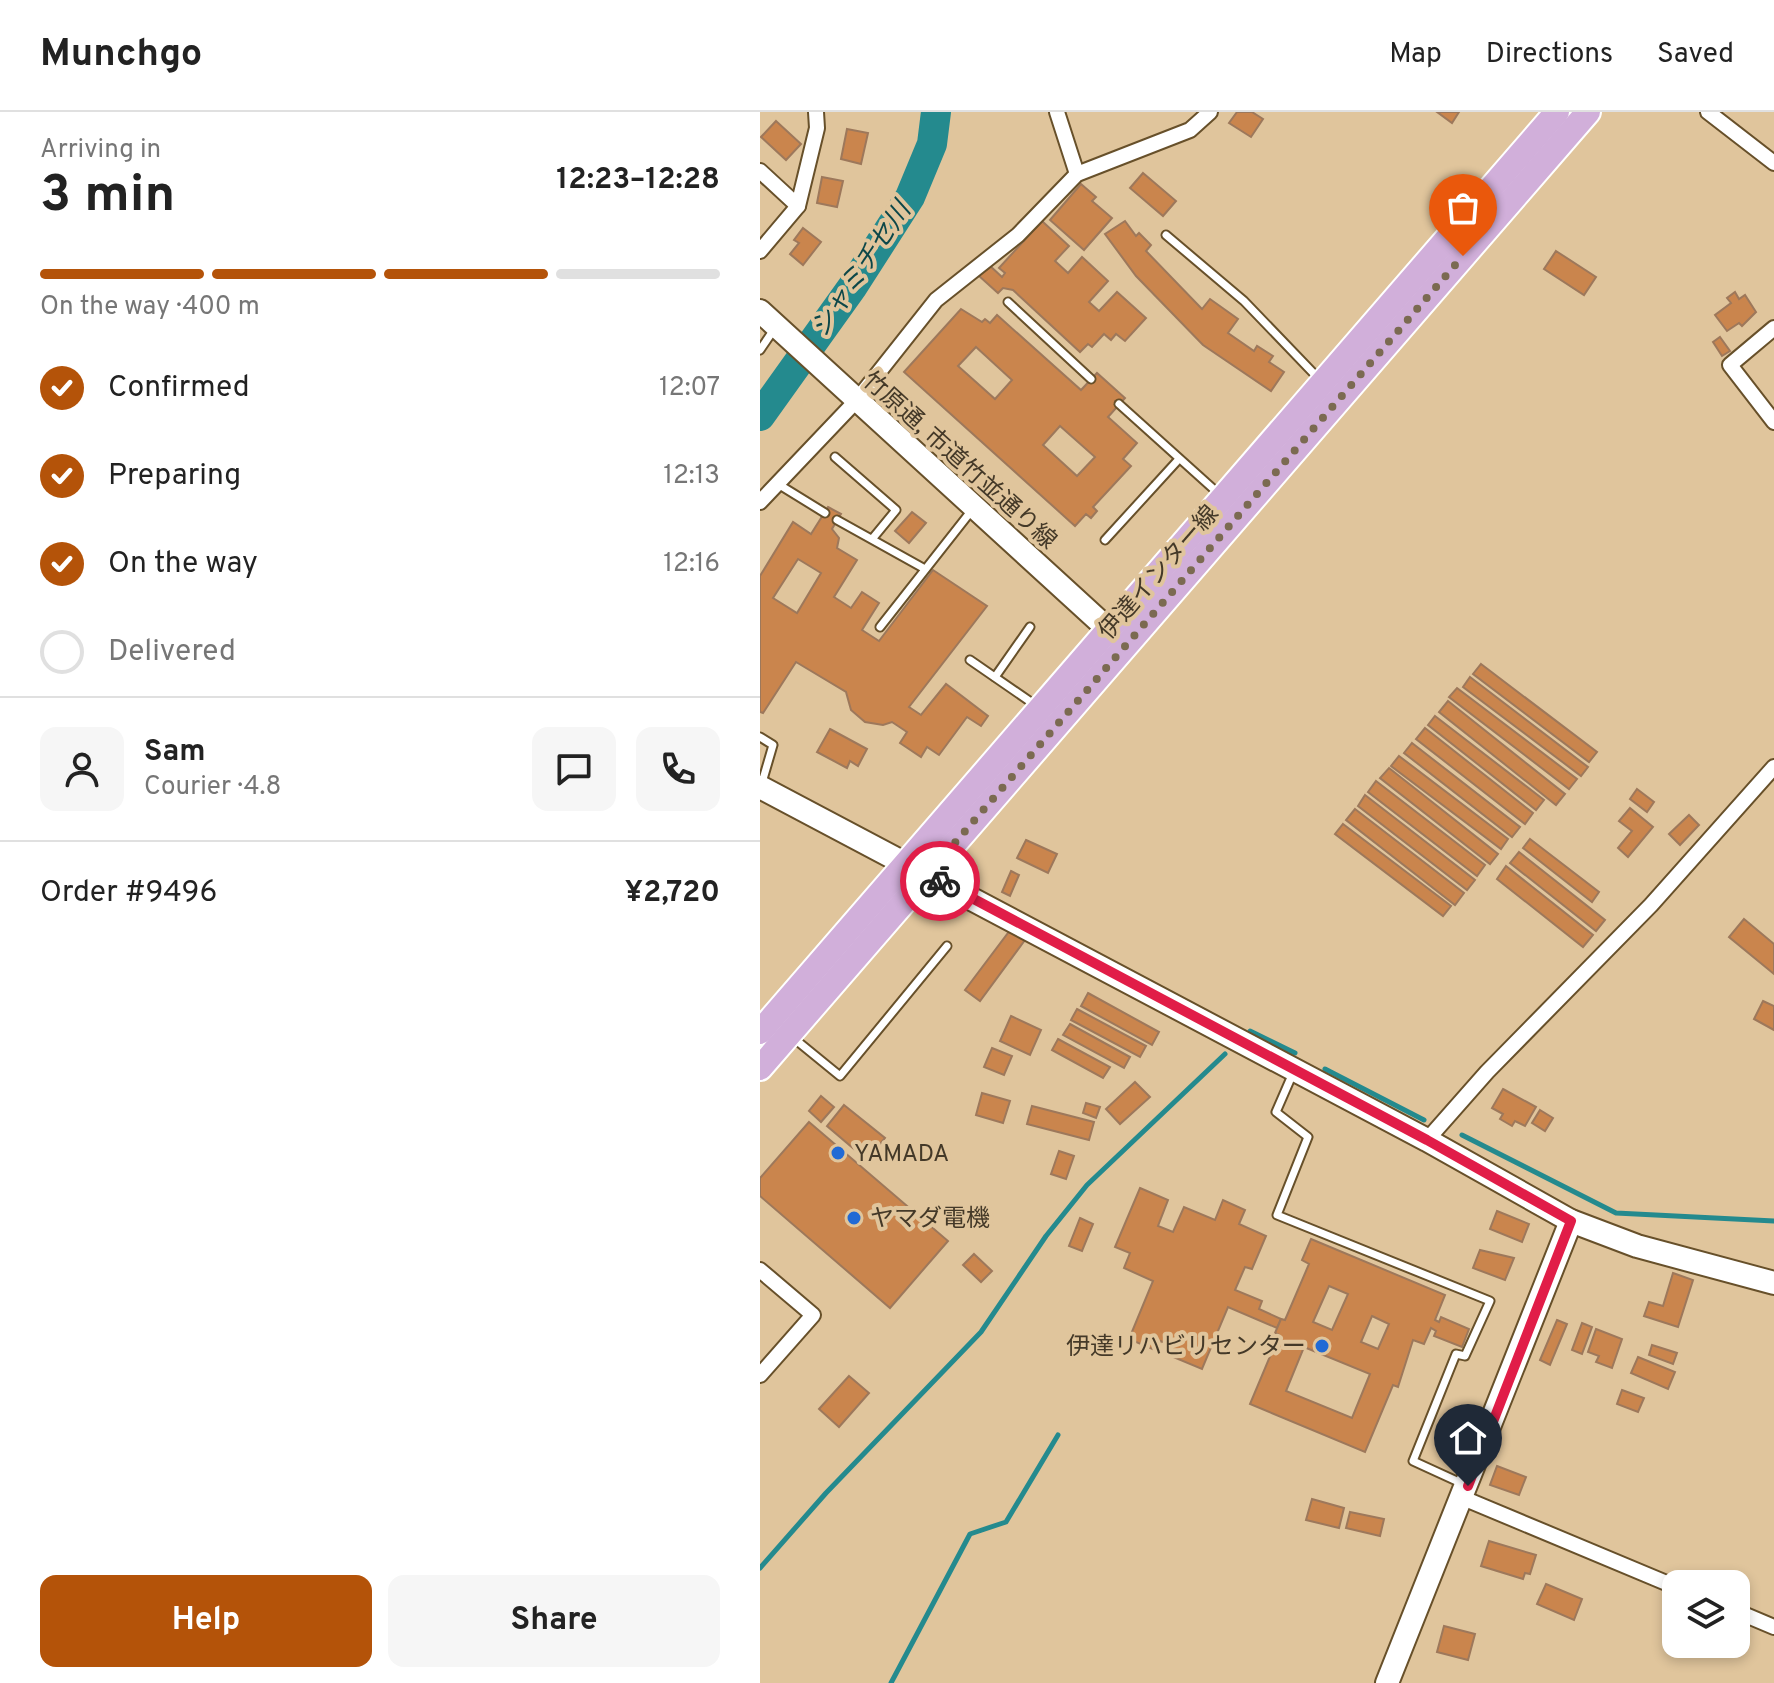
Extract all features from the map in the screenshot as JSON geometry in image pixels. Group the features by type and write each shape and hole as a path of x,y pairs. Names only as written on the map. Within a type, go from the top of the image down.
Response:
{"main road":[{"name":"伊達インター線","path":"917,869 1040,708 1117,638 1223,497 1288,440 1322,382 1557,112"},
{"name":"伊達インター線","path":"760,1068 774,1028 917,869 1288,440 1588,112"}],"street":[{"path":"760,251 798,206 817,128 816,112"},
{"path":"1057,112 1077,174"},
{"path":"760,502 856,401 936,300 1018,235 1077,174 1190,130 1210,112"},
{"path":"1708,112 1774,163"},
{"path":"760,171 798,206"},
{"name":"竹原通, 市道竹並通り線","path":"774,324 1117,638"},
{"path":"1774,328 1730,365 1774,422"},
{"path":"1427,1140 1487,1072 1651,905 1774,767"},
{"path":"760,787 1427,1140 1571,1221 1637,1246 1774,1283"},
{"path":"1387,1683 1571,1221"},
{"path":"760,1270 813,1315 760,1375"},
{"path":"1465,1492 1662,1581"},
{"path":"1750,1617 1774,1627"}],"lane":[{"path":"1166,235 1244,301 1322,382"},
{"path":"1008,302 1091,379"},
{"path":"760,350 774,324"},
{"path":"1119,404 1223,497"},
{"path":"835,457 896,510 873,538"},
{"path":"1105,540 1179,459"},
{"path":"776,483 825,513"},
{"path":"880,627 973,508"},
{"path":"837,520 925,569"},
{"path":"995,677 1030,627"},
{"path":"970,660 1040,708"},
{"path":"760,737 773,745 760,787"},
{"path":"774,1028 840,1076 947,946"},
{"path":"1294,1071 1276,1112 1308,1137 1277,1215 1490,1301 1465,1356 1456,1354 1413,1461 1465,1492"}],"building":[{"path":"1237,112 1252,112 1263,119 1251,137 1229,123"},
{"path":"1437,112 1459,112 1452,123"},
{"path":"776,121 801,144 786,160 761,137"},
{"path":"847,129 868,133 861,164 841,159"},
{"path":"1143,173 1176,201 1163,216 1130,188"},
{"path":"822,177 843,181 837,207 817,203"},
{"path":"1081,184 1096,197 1092,201 1112,218 1084,250 1050,220"},
{"path":"1042,221 1069,246 1055,261 1068,273 1082,257 1108,281 1089,302 1099,311 1117,292 1146,318 1125,341 1116,334 1111,340 1104,334 1092,347 1088,344 1080,352 1013,290 1003,288 998,293 979,276 989,265 1002,277 1005,273 999,268"},
{"path":"1125,221 1136,236 1139,233 1151,245 1146,251 1202,309 1210,299 1238,319 1228,333 1254,351 1257,346 1273,356 1269,362 1284,372 1271,391 1203,345 1136,276 1105,234"},
{"path":"803,228 821,242 803,265 790,254 799,243 794,240"},
{"path":"1556,251 1596,277 1584,295 1544,269"},
{"path":"1735,292 1739,299 1745,295 1756,312 1742,326 1739,323 1727,331 1715,315 1731,303 1727,298"},
{"path":"961,309 982,322 985,319 990,323 997,315 1081,390 1097,373 1125,398 1108,417 1137,443 1123,459 1131,466 1093,507 1097,511 1091,518 1086,514 1075,526 904,372","holes":["976,347 1012,380 995,399 958,366","1060,426 1095,457 1077,476 1043,445"]},
{"path":"1720,337 1730,351 1722,356 1713,342"},
{"path":"828,507 841,514 832,529 839,538 837,548 857,560 834,597 851,608 862,592 879,603 862,630 879,641 933,570 987,606 909,707 921,715 946,684 988,716 981,726 967,717 939,755 927,747 921,757 900,743 907,732 892,722 883,725 865,722 851,710 846,692 796,662 763,713 760,712 760,576 793,522 811,534","holes":["798,559 821,573 797,613 773,598"]},
{"path":"912,512 926,523 909,543 895,531"},
{"path":"1481,664 1597,752 1589,762 1473,674"},
{"path":"1470,677 1588,767 1581,776 1463,687"},
{"path":"1457,688 1577,779 1569,789 1449,697"},
{"path":"1448,701 1565,794 1556,805 1439,712"},
{"path":"1435,716 1544,800 1536,810 1428,725"},
{"path":"1425,728 1533,813 1525,824 1416,739"},
{"path":"830,729 867,749 858,766 850,761 847,768 817,752"},
{"path":"1412,743 1520,827 1512,837 1404,753"},
{"path":"1399,756 1508,839 1501,849 1391,766"},
{"path":"1389,768 1498,854 1490,864 1380,778"},
{"path":"1376,781 1485,865 1477,876 1368,792"},
{"path":"1637,789 1654,802 1647,812 1630,799"},
{"path":"1365,795 1475,880 1467,890 1358,806"},
{"path":"1630,808 1653,827 1628,857 1618,848 1632,831 1619,821"},
{"path":"1355,809 1464,893 1455,905 1346,820"},
{"path":"1689,815 1699,825 1680,845 1669,834"},
{"path":"1343,824 1451,906 1443,916 1335,834"},
{"path":"1530,839 1599,892 1592,902 1523,848"},
{"path":"1026,840 1057,854 1048,873 1017,858"},
{"path":"1519,852 1605,920 1596,931 1510,863"},
{"path":"1506,866 1593,935 1583,947 1497,879"},
{"path":"1011,871 1019,875 1010,896 1002,892"},
{"path":"1744,919 1774,944 1774,974 1729,937"},
{"path":"1011,929 1025,940 980,1001 965,990"},
{"path":"1088,993 1159,1032 1152,1045 1081,1006"},
{"path":"1763,1001 1774,1006 1774,1030 1754,1019"},
{"path":"1077,1009 1146,1046 1140,1057 1071,1020"},
{"path":"1011,1016 1041,1030 1030,1055 1000,1041"},
{"path":"1070,1024 1130,1057 1124,1068 1063,1035"},
{"path":"1058,1039 1110,1067 1103,1078 1052,1050"},
{"path":"992,1048 1012,1056 1004,1075 984,1067"},
{"path":"1135,1082 1150,1097 1120,1124 1106,1109"},
{"path":"1503,1089 1536,1107 1525,1126 1515,1121 1512,1126 1500,1119 1503,1114 1492,1108"},
{"path":"982,1093 1010,1101 1003,1123 976,1115"},
{"path":"821,1096 834,1107 821,1122 809,1111"},
{"path":"1086,1103 1100,1107 1096,1118 1083,1113"},
{"path":"844,1105 885,1138 867,1160 827,1126"},
{"path":"1032,1106 1094,1122 1089,1140 1027,1124"},
{"path":"1540,1110 1553,1118 1545,1131 1532,1123"},
{"name":"ヤマダ電機","path":"809,1122 948,1241 890,1308 760,1196 760,1178"},
{"path":"1059,1151 1074,1156 1066,1179 1051,1174"},
{"path":"1140,1188 1168,1200 1158,1226 1173,1232 1184,1207 1215,1220 1223,1200 1245,1210 1239,1224 1266,1236 1252,1269 1245,1267 1235,1290 1262,1301 1259,1309 1281,1319 1277,1328 1228,1307 1202,1369 1166,1354 1170,1345 1161,1341 1157,1351 1129,1339 1153,1281 1124,1268 1130,1253 1115,1247"},
{"path":"1497,1211 1529,1224 1522,1242 1490,1229"},
{"path":"1080,1218 1093,1224 1082,1251 1069,1246"},
{"name":"伊達リハビリセンター","path":"1311,1239 1445,1295 1435,1320 1439,1322 1441,1317 1469,1329 1462,1347 1434,1336 1436,1331 1431,1328 1424,1344 1413,1340 1398,1387 1393,1385 1365,1452 1250,1404 1279,1335 1275,1333 1281,1319 1285,1320 1309,1264 1302,1260","holes":["1329,1286 1348,1294 1332,1330 1313,1322","1372,1316 1389,1324 1378,1349 1361,1342","1304,1347 1370,1374 1352,1418 1286,1391"]},
{"path":"1480,1250 1514,1258 1505,1280 1473,1268"},
{"path":"974,1254 992,1271 981,1282 963,1265"},
{"path":"1673,1273 1693,1280 1678,1327 1644,1316 1649,1302 1663,1306"},
{"path":"1557,1320 1567,1324 1550,1365 1540,1360"},
{"path":"1582,1323 1592,1327 1582,1354 1572,1350"},
{"path":"1596,1329 1622,1339 1612,1368 1596,1362 1599,1356 1588,1352"},
{"path":"1652,1345 1677,1353 1673,1364 1649,1355"},
{"path":"1638,1357 1675,1372 1668,1389 1631,1373"},
{"path":"849,1376 869,1393 839,1427 819,1409"},
{"path":"1622,1390 1644,1398 1638,1412 1617,1404"},
{"path":"1497,1466 1526,1477 1519,1495 1490,1485"},
{"path":"1312,1499 1344,1508 1339,1528 1306,1520"},
{"path":"1350,1512 1384,1519 1380,1536 1346,1528"},
{"path":"1489,1541 1536,1555 1530,1574 1525,1573 1523,1579 1481,1566"},
{"path":"1546,1584 1582,1599 1574,1620 1537,1604"},
{"path":"1444,1626 1475,1634 1468,1660 1437,1652"}],"waterway":[{"name":"シャミチセ川","path":"760,416 853,286 910,197 932,144 936,112"},
{"path":"1250,1031 1295,1053"},
{"path":"760,1568 826,1493 981,1332 1046,1236 1087,1185 1225,1054"},
{"path":"1325,1069 1424,1120"},
{"path":"1462,1135 1616,1213 1774,1221"},
{"path":"891,1683 970,1534 1006,1522 1058,1435"}],"way so far":[{"path":"940,881 927,875 1463,256"}],"place":[{"name":"YAMADA","path":"838,1153"},
{"name":"ヤマダ電機","path":"854,1218"},
{"name":"伊達リハビリセンター","path":"1322,1346"}],"route":[{"path":"940,881 1427,1140 1571,1221 1468,1486"}]}
